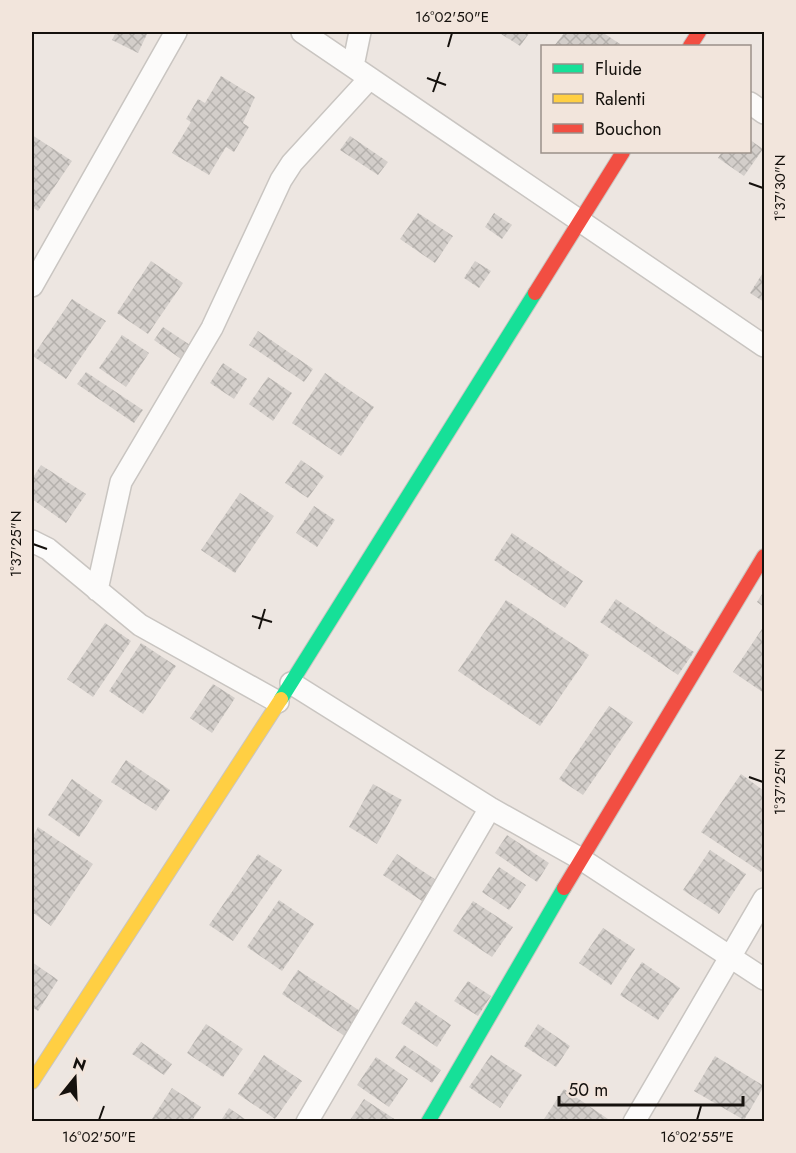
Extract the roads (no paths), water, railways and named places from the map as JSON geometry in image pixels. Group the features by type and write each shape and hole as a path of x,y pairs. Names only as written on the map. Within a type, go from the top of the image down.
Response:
{"street":[{"path":"32,286 176,32"},
{"path":"302,32 765,346"},
{"path":"347,32 361,72"},
{"path":"96,590 121,482 212,328 280,180 361,72 360,32"},
{"path":"691,45 699,32"},
{"path":"751,104 765,113"},
{"path":"32,1082 291,683 621,153"},
{"path":"32,541 48,549 140,625 278,702"},
{"path":"428,1122 581,859 765,556"},
{"path":"291,683 490,808 581,859 765,979"},
{"path":"307,1122 490,808"},
{"path":"634,1122 765,899"}]}
